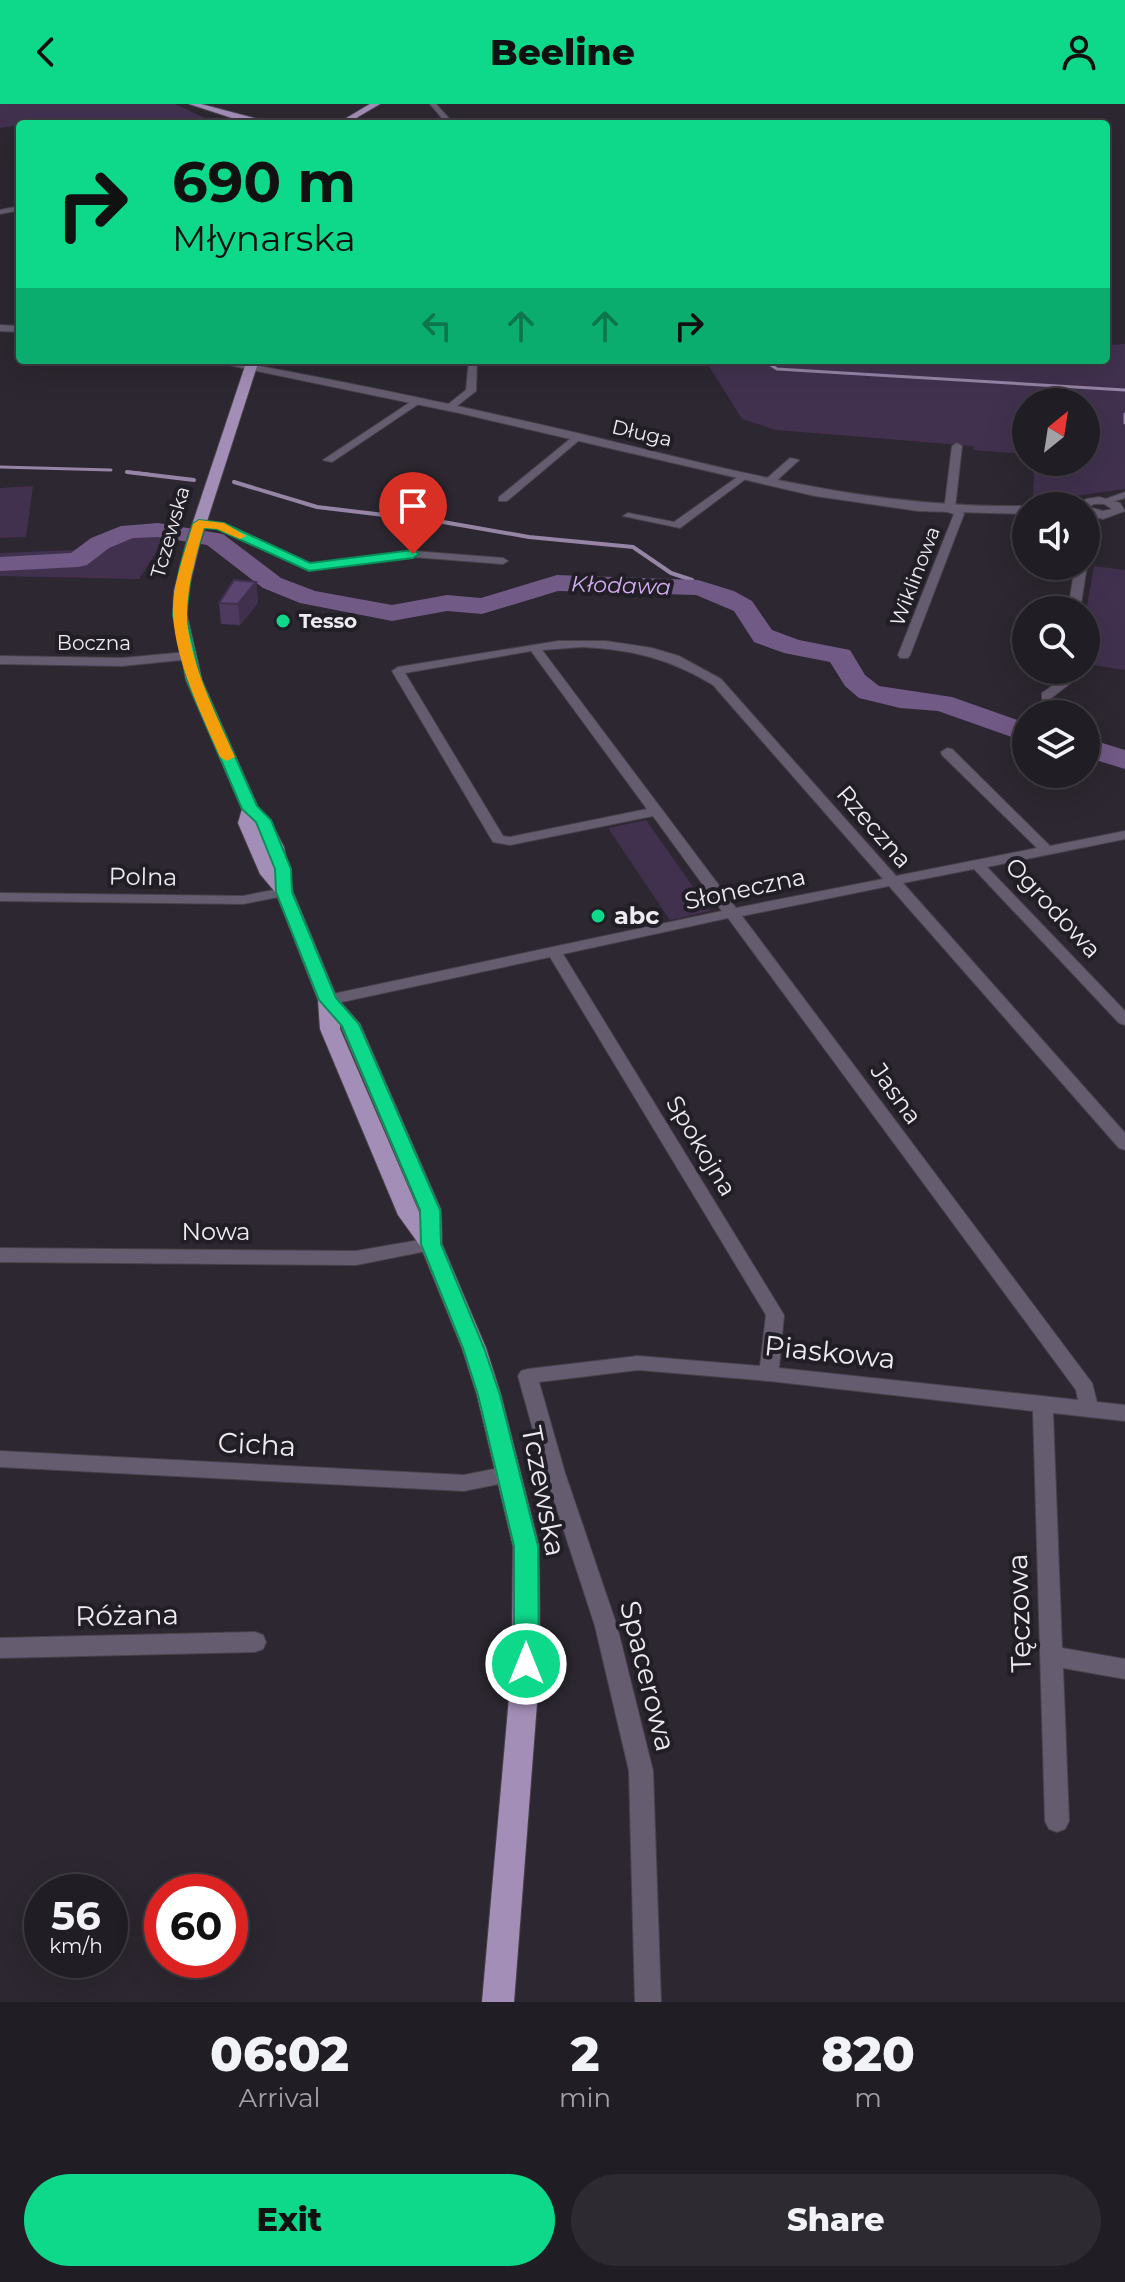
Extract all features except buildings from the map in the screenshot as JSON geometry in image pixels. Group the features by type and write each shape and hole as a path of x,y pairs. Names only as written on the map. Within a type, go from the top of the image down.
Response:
{"main road":[{"path":"193,104 250,120"},
{"path":"348,120 376,104"},
{"path":"360,120 367,111"},
{"name":"Tczewska","path":"252,364 196,532 181,591 180,615 194,680 250,809 247,823 269,874 284,892 328,1000 330,1029 409,1215 431,1244 474,1348 526,1546 526,1664 498,2002"}],"street":[{"path":"433,104 447,120"},
{"name":"Długa","path":"252,364 866,503 953,511 1012,510"},
{"path":"449,408 471,391 473,364"},
{"path":"328,460 418,401"},
{"path":"503,499 578,437"},
{"name":"Wiklinowa","path":"904,655 959,514 953,511 957,446"},
{"path":"769,482 794,460"},
{"path":"628,516 676,526 743,476"},
{"path":"1100,501 1125,495"},
{"path":"1100,513 1111,515 1122,511 1105,501"},
{"path":"196,532 220,526 309,567 413,554 503,561"},
{"name":"Rzeczna","path":"534,647 574,642 616,644 676,659 703,672 725,690 1125,1144"},
{"path":"534,647 398,671 498,839 510,841 657,811"},
{"name":"Jasna","path":"534,647 1085,1388 1089,1409"},
{"name":"Boczna","path":"0,660 122,662 187,656"},
{"path":"1046,696 1063,684"},
{"path":"947,752 1047,850"},
{"name":"Słoneczna","path":"328,1000 733,913 1125,835"},
{"name":"Ogrodowa","path":"978,865 1125,1020"},
{"name":"Polna","path":"0,897 243,900 284,892"},
{"name":"Spokojna","path":"554,952 775,1315 769,1374"},
{"name":"Nowa","path":"0,1255 356,1258 431,1244"},
{"name":"Piaskowa","path":"528,1376 638,1363 769,1374 1125,1413"},
{"name":"Spacerowa","path":"528,1376 555,1473 606,1626 641,1771 648,2002"},
{"name":"Tęczowa","path":"1043,1403 1057,1821"},
{"name":"Cicha","path":"0,1459 464,1483 509,1474"},
{"name":"Różana","path":"0,1648 255,1642"},
{"path":"1050,1656 1125,1669"}],"shaded area":[{"path":"0,104 175,104 209,120 16,120 16,126 0,128"},
{"path":"1125,344 1125,489 1100,493 1033,492 1034,476 1100,476 1100,388 1012,388 1012,453 974,450 974,446 776,430 742,419 708,364 1110,364 1110,345"},
{"path":"33,486 26,537 0,538 0,488"},
{"path":"175,523 139,579 0,576 0,553 97,549 117,528"},
{"path":"1100,567 1125,570 1125,670 1100,666 1100,596 1089,596 1092,580 1100,580"},
{"path":"646,820 710,911 670,920 608,828"}],"waterway":[{"path":"769,364 777,369 1125,390"},
{"path":"1125,414 1125,423"},
{"name":"Kłodawa","path":"0,467 111,470"},
{"name":"Kłodawa","path":"148,474 127,472 194,480"},
{"name":"Kłodawa","path":"234,482 317,507 443,522 529,537 633,547 671,573 692,580 698,588"},
{"name":"Kłodawa","path":"0,564 78,560 100,543 129,531 158,530 214,539 272,583 309,598 392,613 447,603 482,606 557,583 698,588 725,596 743,606 763,636 793,647 840,656 855,680 869,692 900,700 942,703 1012,728"},
{"name":"Kłodawa","path":"1100,752 1125,760"}],"slow traffic":[{"path":"227,757 187,656 180,615 181,591 199,524 214,524 240,536"}],"place":[{"name":"Tesso","path":"283,621"},
{"name":"abc","path":"598,916"}],"route":[{"path":"413,554 309,567 220,526 199,524 186,567 180,615 194,680 250,809 263,820 283,869 284,892 328,1000 350,1024 430,1210 431,1244 474,1348 489,1395 526,1546 526,1664"}]}
